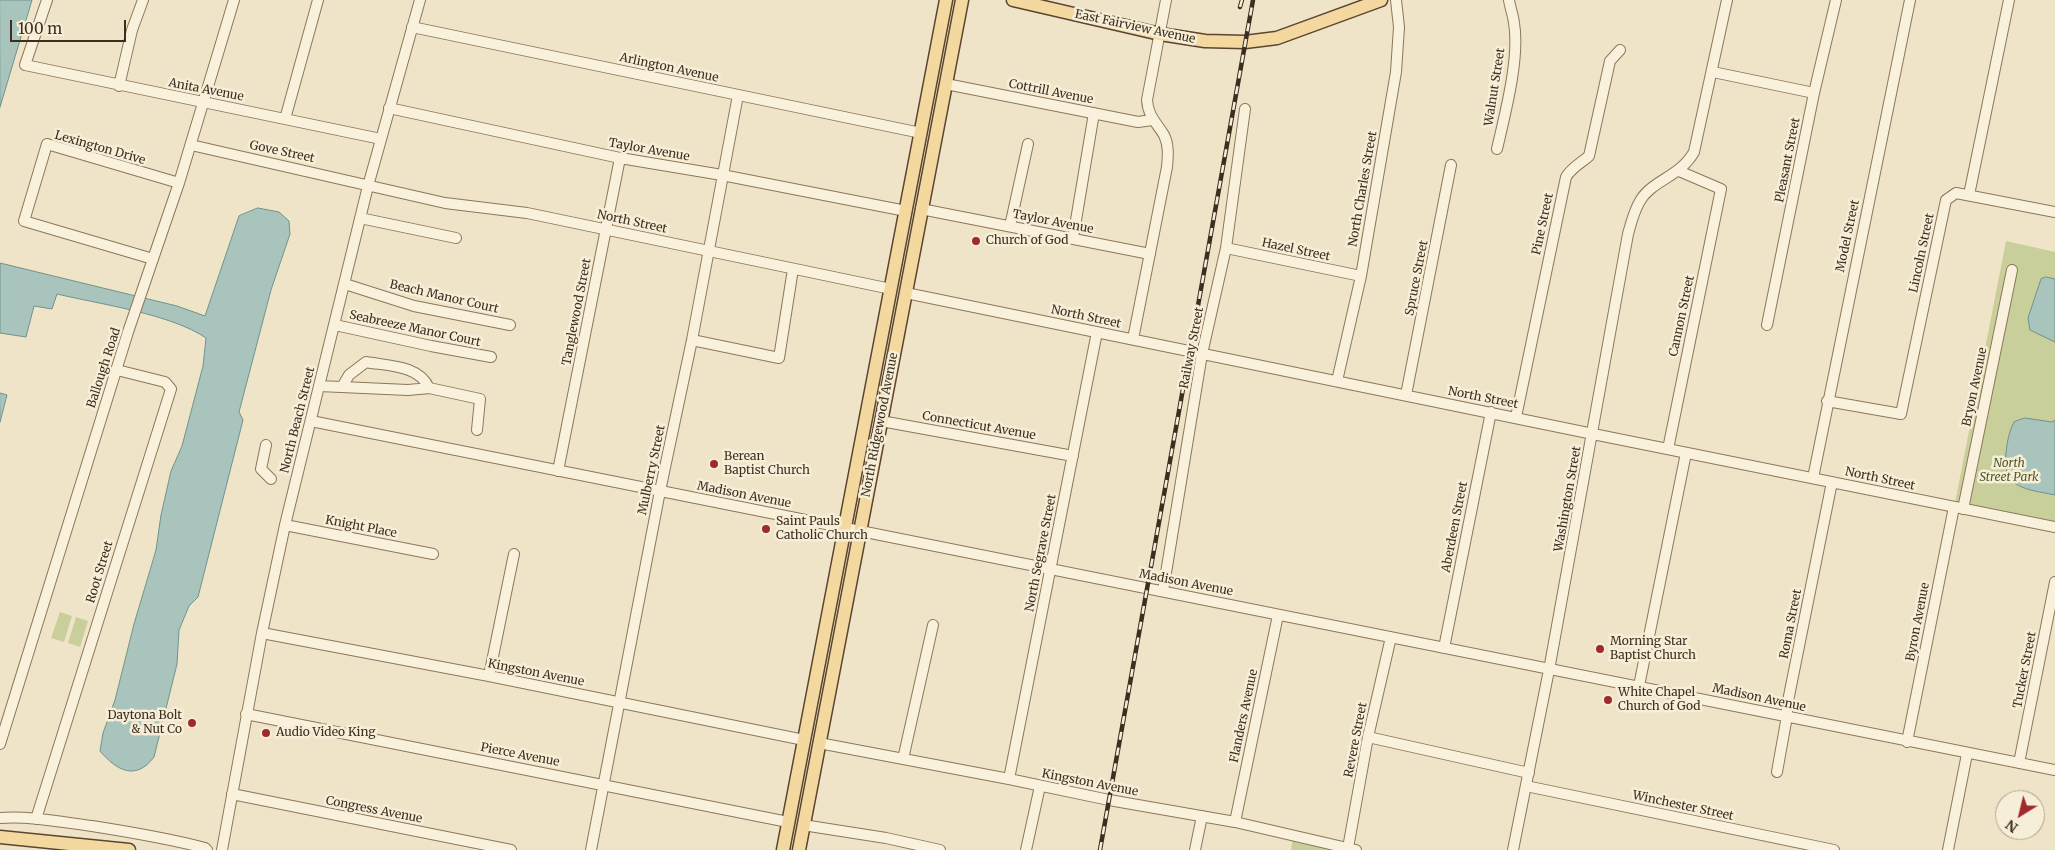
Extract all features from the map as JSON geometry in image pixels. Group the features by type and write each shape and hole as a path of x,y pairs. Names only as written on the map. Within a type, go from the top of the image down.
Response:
{"main road":[{"name":"North Ridgewood Avenue","path":"783,850 946,0"},
{"name":"North Ridgewood Avenue","path":"799,850 962,0"},
{"name":"East Fairview Avenue","path":"1013,0 1160,34 1205,41 1259,40 1286,34 1381,0"},
{"path":"921,133 928,140 932,153"},
{"path":"0,837 129,850"}],"street":[{"name":"Anita Avenue","path":"47,0 25,65 118,86 204,101 381,139"},
{"path":"118,86 132,30 143,0"},
{"name":"Ballough Road","path":"0,744 134,316 191,145 234,0"},
{"path":"285,119 318,0"},
{"name":"North Beach Street","path":"222,850 246,714 285,525 368,186 420,0"},
{"path":"1133,339 1167,167 1168,150 1164,136 1152,120 1147,109 1147,100 1166,0"},
{"name":"North Charles Street","path":"1337,381 1361,276 1396,72 1400,27 1396,0"},
{"name":"Walnut Street","path":"1497,149 1514,63 1514,24 1508,0"},
{"path":"1679,171 1694,152 1713,72 1727,0"},
{"name":"Pleasant Street","path":"1767,325 1814,94 1836,0"},
{"name":"Model Street","path":"1813,478 1827,401 1910,0"},
{"path":"2009,0 1969,195 2055,212"},
{"name":"Arlington Avenue","path":"412,27 921,133"},
{"name":"Pine Street","path":"1516,417 1566,177 1571,168 1581,164 1589,156 1610,61 1620,50"},
{"path":"1713,72 1814,94"},
{"name":"Cottrill Avenue","path":"946,84 1138,122 1152,120"},
{"name":"Mulberry Street","path":"591,850 660,491 692,340 707,251 738,94"},
{"name":"Taylor Avenue","path":"389,108 620,158 722,174 906,211"},
{"name":"Railway Street","path":"1163,591 1202,354 1226,248 1245,109"},
{"path":"1073,238 1094,113"},
{"name":"Lexington Drive","path":"153,259 24,221 47,144 179,183"},
{"path":"1010,226 1028,144"},
{"name":"Gove Street","path":"191,145 368,186"},
{"name":"Tanglewood Street","path":"558,471 620,158"},
{"name":"Spruce Street","path":"1406,395 1452,165"},
{"name":"Cannon Street","path":"1668,449 1721,189 1679,171"},
{"name":"Washington Street","path":"1513,850 1549,670 1633,216 1640,200 1651,188 1679,171"},
{"name":"North Street","path":"368,186 445,203 526,214 606,229 793,270 891,289"},
{"name":"Lincoln Street","path":"1827,401 1901,414 1946,200 1956,193 1969,195"},
{"name":"Taylor Avenue","path":"921,209 1150,254"},
{"path":"360,218 456,238"},
{"name":"Hazel Street","path":"1226,248 1361,276"},
{"path":"692,340 779,358 793,270"},
{"name":"Bryon Avenue","path":"1959,508 2012,270"},
{"name":"Beach Manor Court","path":"345,284 414,306 510,324"},
{"name":"North Street","path":"906,293 2055,527"},
{"name":"Seabreeze Manor Court","path":"334,325 491,357"},
{"name":"North Segrave Street","path":"1009,779 1097,332"},
{"path":"342,387 349,375 366,362 414,371 425,378 430,388"},
{"name":"Root Street","path":"36,819 171,389 165,382 117,370"},
{"path":"319,386 408,390 430,388 480,399 477,430"},
{"name":"Aberdeen Street","path":"1444,648 1491,412"},
{"name":"Madison Avenue","path":"311,421 1549,670 1639,686 1907,742 2055,770"},
{"name":"Connecticut Avenue","path":"880,421 1073,456"},
{"path":"266,445 261,469 271,479"},
{"path":"1639,686 1686,453"},
{"name":"Roma Street","path":"1777,772 1787,706 1832,482"},
{"name":"Byron Avenue","path":"1907,742 1959,508"},
{"name":"Knight Place","path":"285,525 433,554"},
{"path":"489,676 514,554"},
{"name":"Tucker Street","path":"2019,763 2055,582"},
{"name":"Flanders Avenue","path":"1235,822 1278,615"},
{"path":"903,759 933,624"},
{"name":"Kingston Avenue","path":"262,633 489,676 804,740"},
{"name":"Revere Street","path":"1352,849 1368,736 1391,637"},
{"name":"Pierce Avenue","path":"246,714 788,822"},
{"path":"1368,736 1529,773"},
{"name":"Kingston Avenue","path":"819,743 1109,800 1235,822 1352,849"},
{"path":"1948,850 1968,754"},
{"path":"1026,850 1040,786"},
{"name":"Winchester Street","path":"1526,786 1834,850"},
{"name":"Congress Avenue","path":"232,794 511,850"},
{"path":"1195,850 1202,816"},
{"path":"0,818 36,819 115,830 166,838 207,850"},
{"path":"804,825 886,838 940,850"}],"green space":[{"name":"North Street Park","path":"2006,241 2055,252 2055,527 1955,503"},
{"path":"60,612 72,616 64,642 51,638"},
{"path":"76,617 88,621 80,647 68,643"},
{"path":"1293,836 1356,850 1291,850"}],"water":[{"path":"0,0 32,0 0,107"},
{"path":"258,208 279,212 289,221 290,234 271,290 239,412 243,420 198,597 189,606 179,630 177,664 154,757 140,769 127,770 113,764 100,751 103,733 115,700 134,624 156,550 161,515 171,471 182,446 203,366 206,338 174,322 155,316 57,294 52,309 34,306 26,337 0,333 0,263 177,306 205,316 239,216"},
{"path":"2046,277 2055,279 2055,342 2030,330 2028,318 2041,279"},
{"path":"0,393 7,395 0,422"},
{"path":"2025,418 2052,422 2055,420 2055,495 2026,489 2012,481 2008,474 2006,453 2010,433 2014,422"}],"railway":[{"path":"1240,7 1242,0"},
{"path":"1100,850 1253,0"}],"place":[{"name":"Church of God","path":"976,241"},
{"name":"Berean Baptist Church","path":"714,464"},
{"name":"Saint Pauls Catholic Church","path":"766,529"},
{"name":"Morning Star Baptist Church","path":"1600,649"},
{"name":"White Chapel Church of God","path":"1608,700"},
{"name":"Daytona Bolt & Nut Co","path":"192,723"},
{"name":"Audio Video King","path":"266,733"}]}
